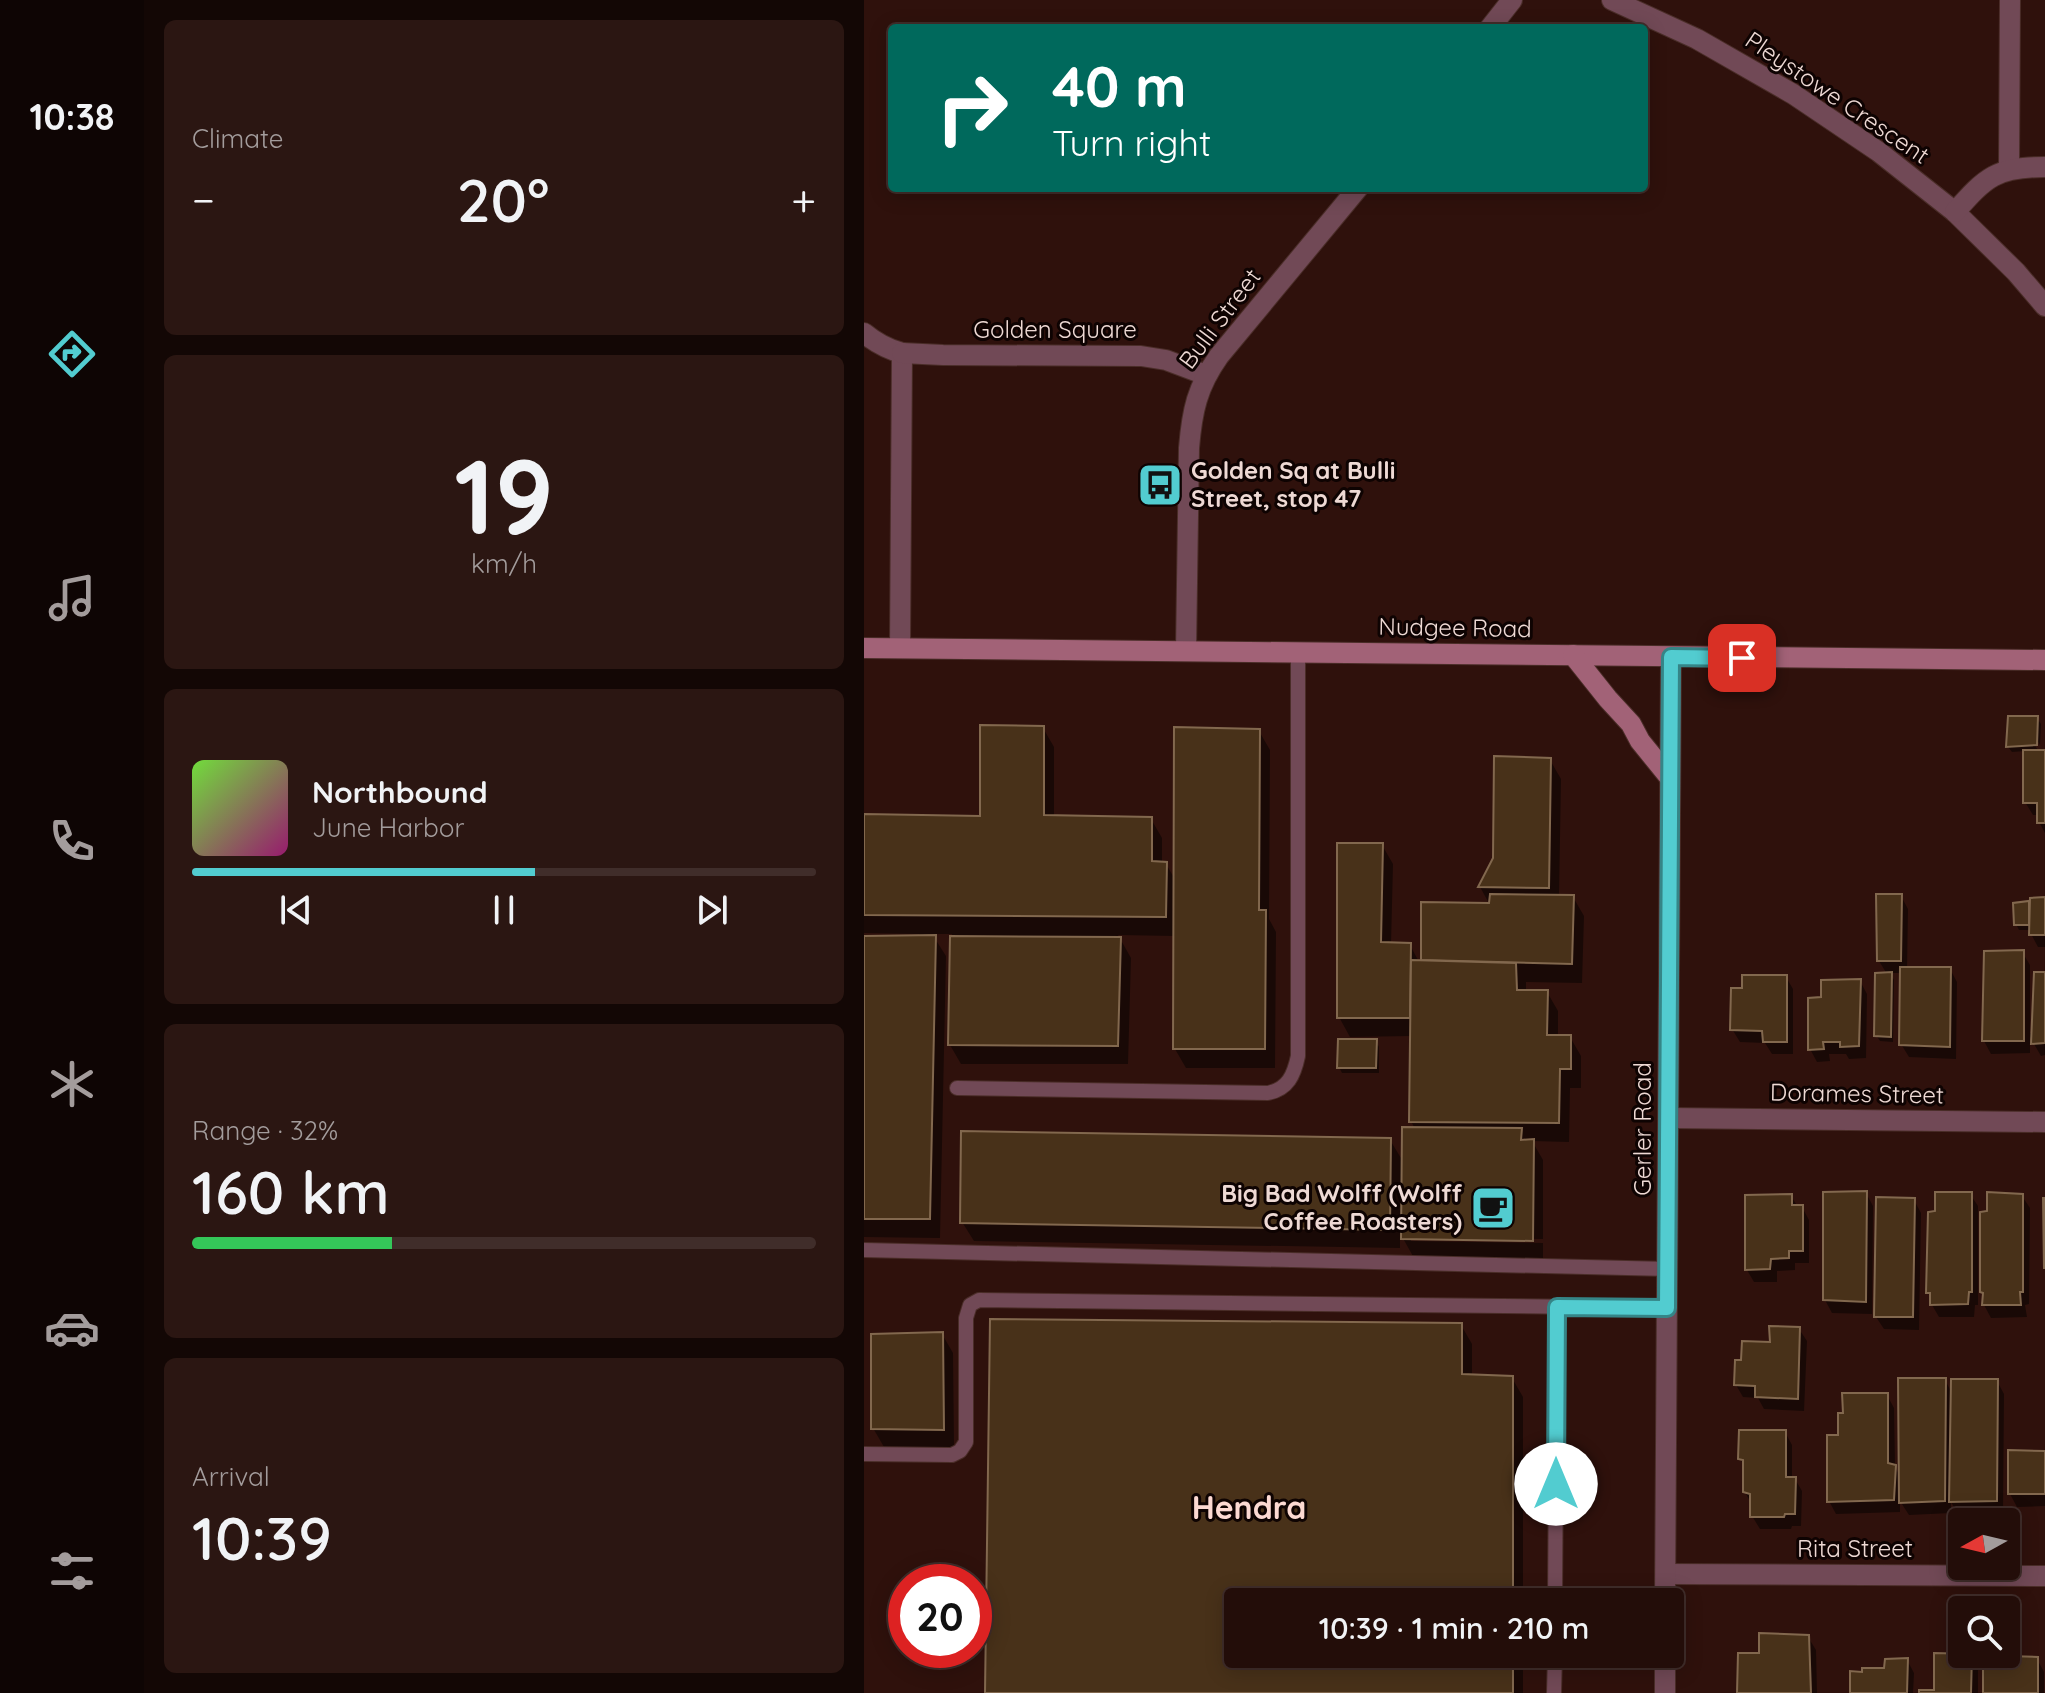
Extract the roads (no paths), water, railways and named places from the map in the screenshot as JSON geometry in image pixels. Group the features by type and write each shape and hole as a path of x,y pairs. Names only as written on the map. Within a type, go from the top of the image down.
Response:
{"main road":[{"name":"Nudgee Road","path":"864,648 2045,660"},
{"path":"1573,655 1631,724 1640,741 1670,778"}],"street":[{"path":"1493,24 1512,0"},
{"name":"Pleystowe Crescent","path":"1612,0 1697,39 1793,94 1879,152 1955,212 2016,272 2045,306"},
{"path":"2009,169 2010,0"},
{"path":"1955,212 1979,185 1996,173 2045,167"},
{"name":"Bulli Street","path":"1186,651 1189,448 1197,396 1206,375 1355,192"},
{"path":"864,333 888,349 902,353 900,648"},
{"name":"Golden Square","path":"902,353 1141,356 1166,360 1206,375"},
{"name":"Gerler Road","path":"1666,1588 1671,657"},
{"name":"Dorames Street","path":"1669,1118 2045,1122"},
{"name":"Rita Street","path":"1666,1574 2045,1576"},
{"path":"1665,1668 1665,1693"}],"lane":[{"path":"957,1088 1268,1093 1278,1091 1288,1083 1298,1056 1298,653"},
{"path":"864,1250 1668,1269"},
{"path":"864,1454 952,1455 960,1451 966,1442 966,1318 970,1305 979,1300 1667,1308"},
{"path":"1555,1588 1557,1307"},
{"path":"1554,1693 1555,1668"}],"place":[{"name":"Golden Sq at Bulli Street, stop 47","path":"1160,485"},
{"name":"Big Bad Wolff (Wolff Coffee Roasters)","path":"1493,1208"}],"district":[{"name":"Hendra","path":"1249,1508"}]}
